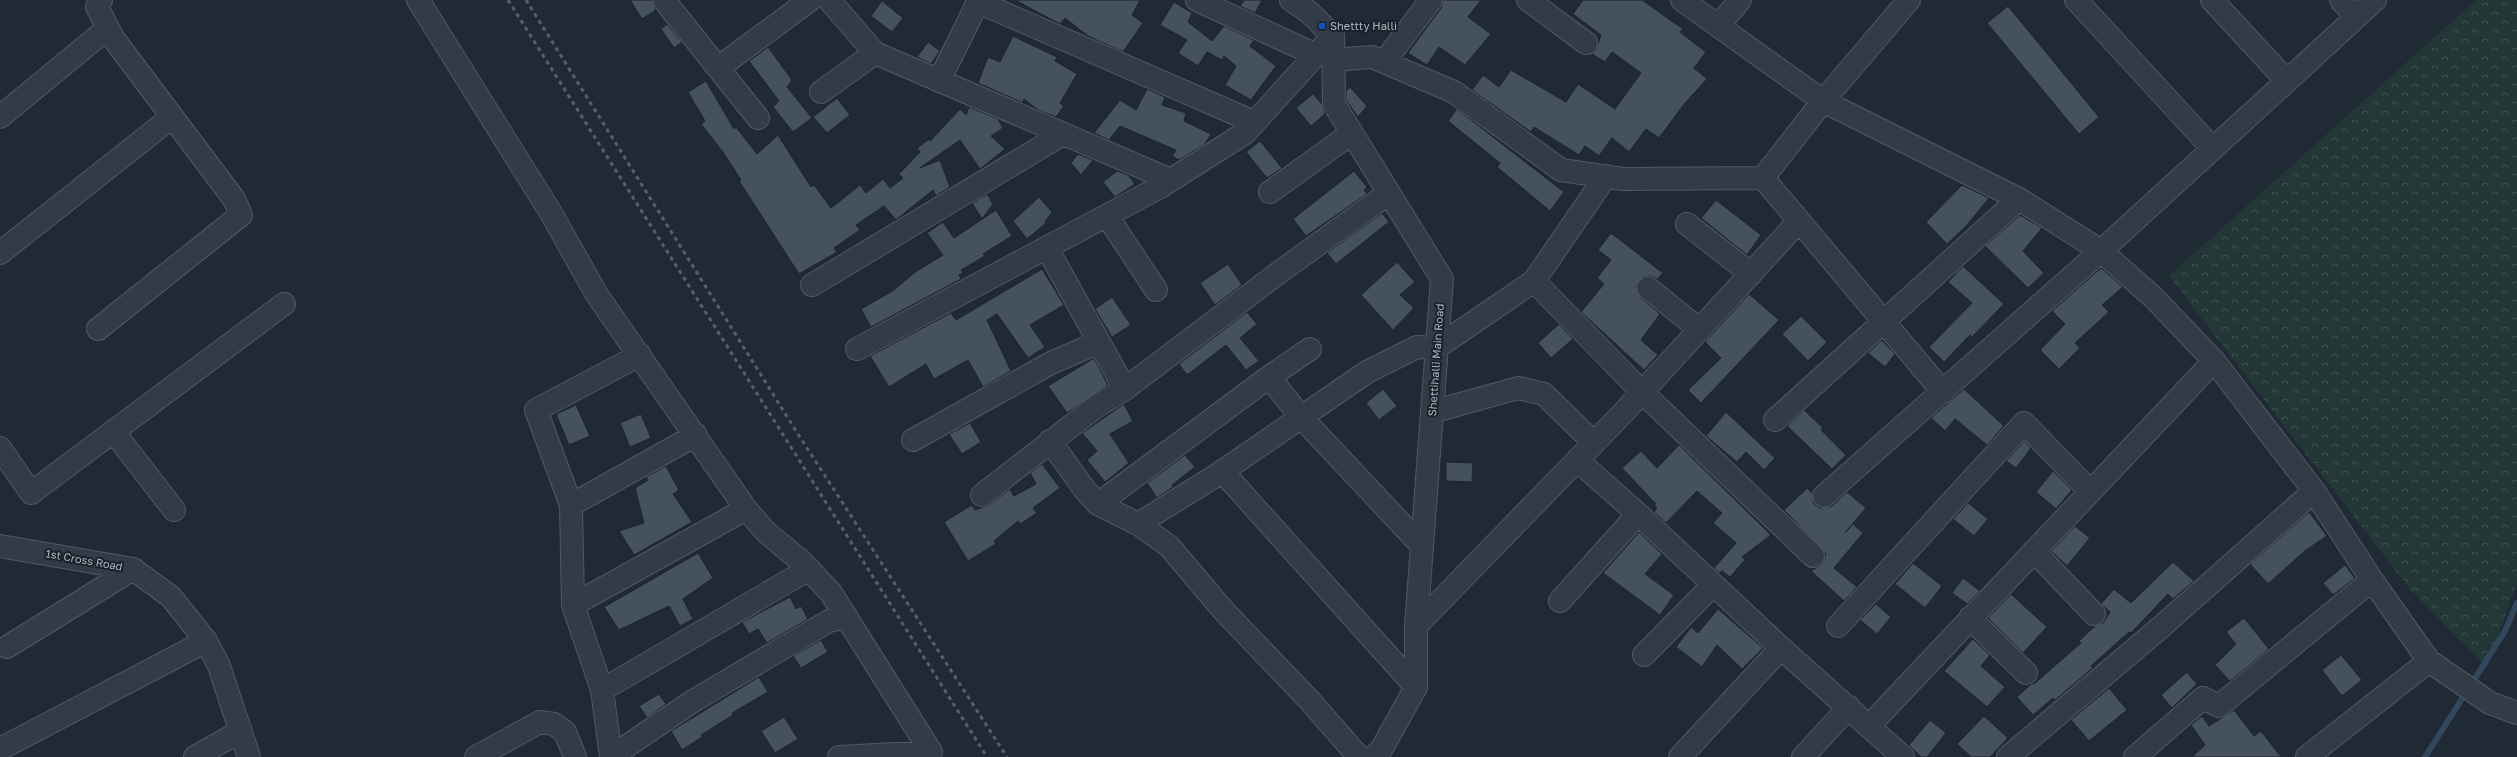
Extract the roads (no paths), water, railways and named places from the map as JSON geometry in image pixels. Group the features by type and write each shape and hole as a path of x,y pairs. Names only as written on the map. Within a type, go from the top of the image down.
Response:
{"street":[{"path":"98,329 241,215 234,199 172,117 108,28 97,7 101,0"},
{"path":"418,0 551,213 597,295 696,435 746,509 766,532 809,569 830,593 933,754"},
{"path":"664,0 758,118"},
{"path":"718,68 810,0"},
{"path":"829,0 875,53 1171,180"},
{"path":"1196,0 1325,57 1372,57 1454,92 1560,170 1623,179 1763,178"},
{"path":"1384,62 1432,0"},
{"path":"1528,0 1586,43"},
{"path":"1682,0 1823,101 2019,199 2102,251 2154,298 2214,361 2314,491 2372,580 2430,661 2490,703 2517,713"},
{"path":"1718,26 1740,0"},
{"path":"1763,178 1823,101 1909,0"},
{"path":"2076,0 2213,149"},
{"path":"2212,0 2287,81"},
{"path":"2341,0 2356,17"},
{"path":"1824,496 2102,251 2375,0"},
{"path":"939,81 978,1 1254,122"},
{"path":"857,349 1107,216 1171,180 1244,133 1325,57 1333,36 1306,4"},
{"path":"0,117 108,28"},
{"path":"821,92 875,53"},
{"name":"Shettihalli Main Road","path":"1325,57 1334,104 1442,279 1416,626 1416,687 1381,750 1374,757"},
{"path":"0,253 172,117"},
{"path":"1270,192 1352,133"},
{"path":"812,285 1063,134"},
{"path":"1138,524 1222,471 1367,372 1417,347 1436,348 1534,281 1606,176"},
{"path":"1763,178 1798,222 1943,392"},
{"path":"982,495 1050,441 1125,389 1277,274 1389,193"},
{"path":"1775,420 2019,199"},
{"path":"1107,216 1156,290"},
{"path":"1416,626 1594,443 1700,330 1798,222"},
{"path":"1687,224 1750,274"},
{"path":"1047,248 1098,343 1125,389"},
{"path":"1534,281 1642,392 1813,556"},
{"path":"1648,288 1700,330"},
{"path":"0,448 31,493 284,304"},
{"path":"913,440 1051,363 1098,343"},
{"path":"1098,504 1269,377 1310,349"},
{"path":"640,355 536,410 571,505 573,605 602,690 611,757 693,701 829,621 846,617"},
{"path":"1869,726 2214,361"},
{"path":"1269,377 1300,417 1422,546"},
{"path":"1432,412 1518,388 1544,394 1594,443"},
{"path":"1838,626 2024,423 2090,491"},
{"path":"113,431 174,510"},
{"path":"571,505 696,435"},
{"path":"1050,441 1085,490 1098,504 1138,524 1169,546 1223,610 1310,700 1359,757"},
{"path":"1577,460 1638,514 1781,648 1903,757"},
{"path":"1222,471 1416,687"},
{"path":"2008,757 2161,627 2314,491"},
{"path":"573,605 746,509"},
{"path":"1560,601 1638,514"},
{"name":"1st Cross Road","path":"0,546 133,569 171,597 206,641 220,666 249,757"},
{"path":"2034,551 2094,614"},
{"path":"7,647 133,569"},
{"path":"602,690 809,569"},
{"path":"2135,757 2203,698 2218,706 2372,580"},
{"path":"1644,655 1713,585"},
{"path":"1970,618 2026,673"},
{"path":"0,749 206,641"},
{"path":"1680,757 1781,648"},
{"path":"2307,757 2430,661"},
{"path":"1803,757 1848,707"},
{"path":"476,757 540,722 554,724 565,732 575,757"},
{"path":"194,757 241,731"},
{"path":"839,757 933,754"}],"waterway":[{"path":"2425,757 2505,631 2517,603"}],"railway":[{"path":"508,0 987,757"},
{"path":"526,0 798,434 1007,757"}],"place":[{"name":"Shettty Halli","path":"1322,26"}]}
